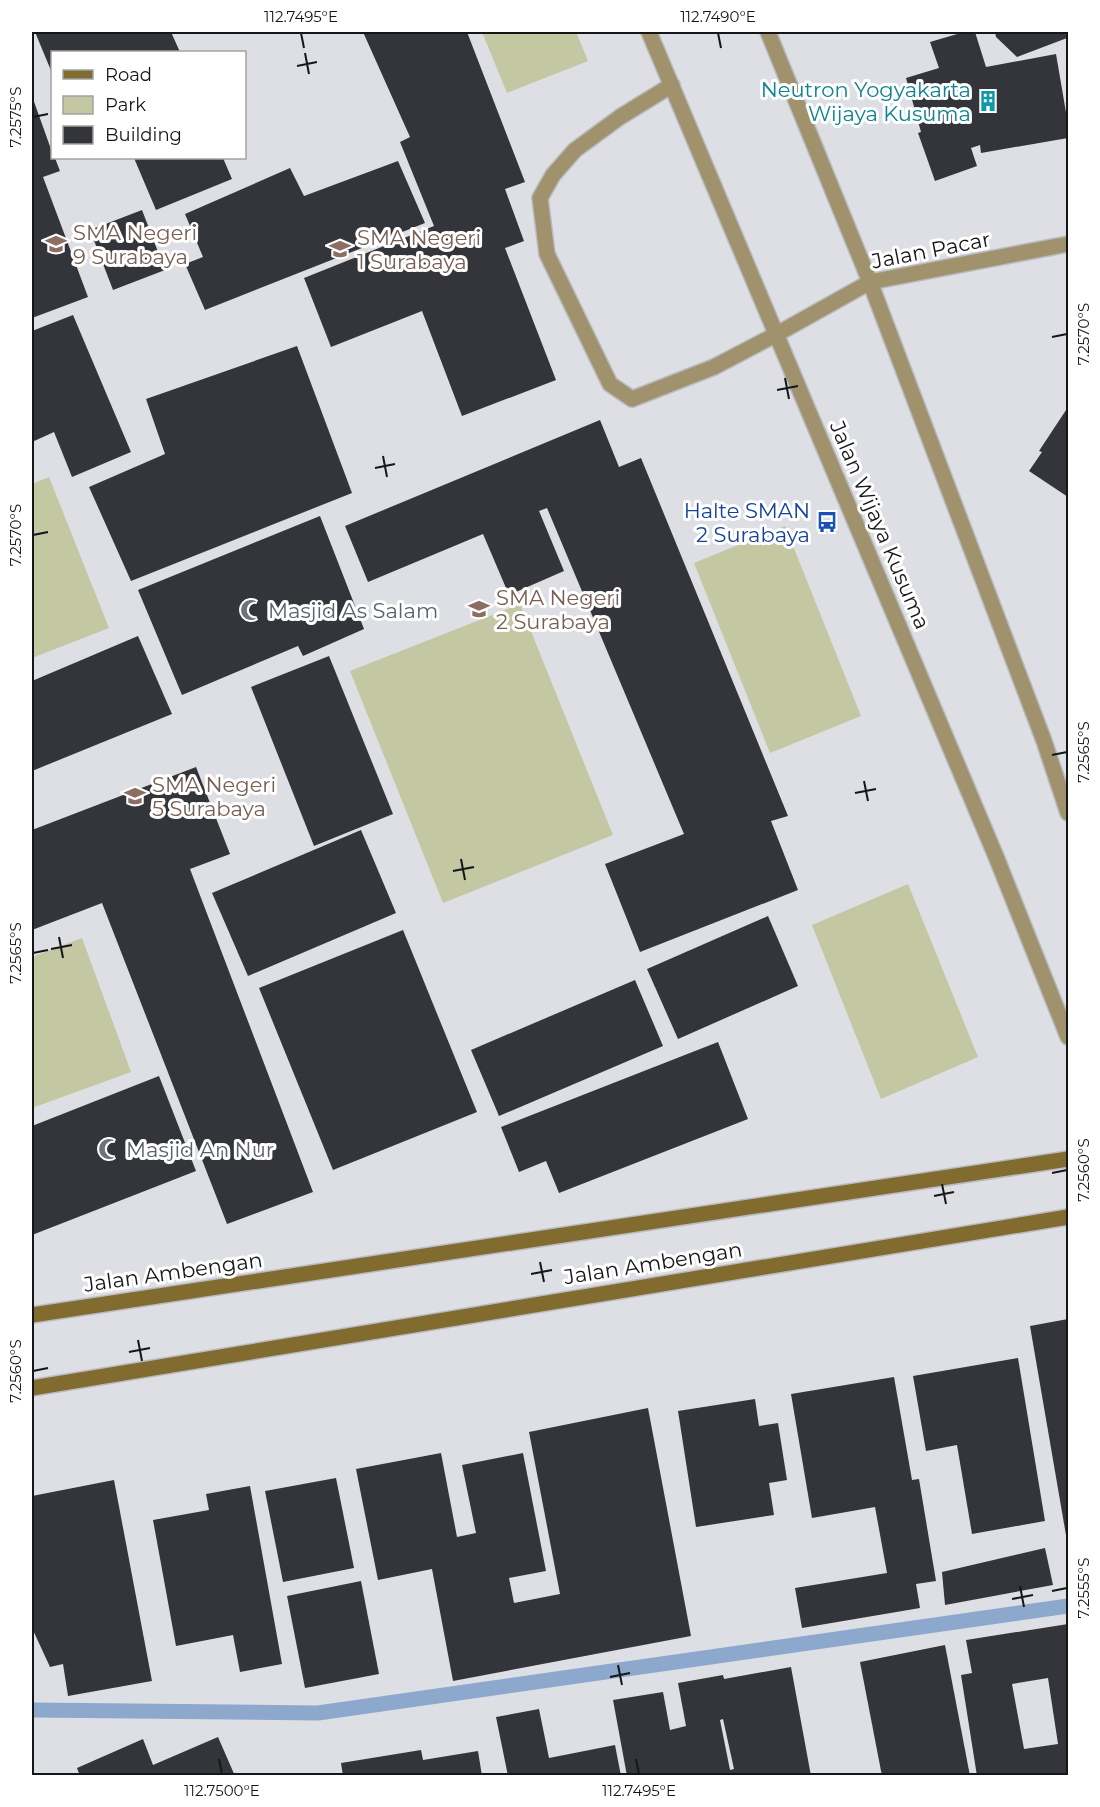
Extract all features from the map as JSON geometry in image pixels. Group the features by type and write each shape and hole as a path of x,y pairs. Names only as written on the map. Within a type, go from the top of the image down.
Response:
{"main road":[{"name":"Jalan Ambengan","path":"32,1314 1068,1159"},
{"name":"Jalan Ambengan","path":"32,1388 1068,1216"}],"street":[{"name":"Jalan Wijaya Kusuma","path":"649,32 997,859 1068,1037"},
{"path":"768,32 870,282 1044,741 1068,813"},
{"name":"Jalan Pacar","path":"672,85 620,117 575,150 553,175 540,198 548,254 610,384 632,399 714,368 870,282 1068,244"}],"green space":[{"path":"482,32 576,32 588,61 507,93"},
{"path":"49,477 109,628 32,658 32,484"},
{"path":"785,526 861,716 770,753 694,563"},
{"path":"520,604 613,835 443,903 350,671"},
{"path":"908,884 978,1057 881,1099 812,925"},
{"path":"82,938 131,1072 32,1108 32,957"}],"building":[{"path":"35,32 171,32 180,51 51,51 51,71"},
{"path":"363,32 467,32 525,182 505,189 524,241 505,248 556,380 462,416 422,311 331,347 304,278 434,226 400,142 410,137"},
{"name":"Neutron Yogyakarta Wijaya Kusuma","path":"964,32 975,32 986,67 1056,54 1068,124 1068,138 981,153 980,145 971,148 977,166 935,181 918,133 921,132 906,78 939,68 930,42"},
{"path":"995,32 1065,32 1067,38 1017,57 996,37"},
{"name":"SMA Negeri 9 Surabaya","path":"32,96 51,149 51,159 55,159 60,171 43,177 88,297 32,318"},
{"path":"134,159 223,159 232,179 156,210"},
{"path":"398,161 425,223 205,310 185,264 203,257 185,214 290,168 304,196"},
{"path":"142,210 165,270 113,290 90,230"},
{"path":"73,315 131,452 72,477 54,432 32,442 32,331"},
{"path":"297,346 352,493 131,581 89,487 165,454 146,399"},
{"path":"1068,407 1068,497 1029,471 1042,452 1039,451"},
{"path":"600,420 619,467 641,458 788,816 771,821 798,890 640,952 605,864 684,834 547,508 539,511 564,571 509,595 483,534 368,582 345,526"},
{"name":"Masjid As Salam","path":"320,516 364,629 303,656 298,646 182,695 138,590"},
{"path":"138,636 172,714 32,771 32,681"},
{"path":"329,656 393,814 314,846 251,687"},
{"path":"196,767 230,854 190,869 313,1192 227,1224 102,903 32,930 32,830"},
{"path":"361,830 396,913 248,976 212,893"},
{"path":"768,916 798,986 678,1039 647,969"},
{"path":"403,930 477,1112 333,1170 259,988"},
{"path":"635,980 663,1046 499,1116 471,1050"},
{"path":"718,1042 748,1119 559,1193 546,1161 519,1172 501,1127"},
{"name":"Masjid An Nur","path":"159,1076 196,1171 32,1235 32,1126"},
{"path":"1068,1319 1068,1541 1067,1541 1030,1326"},
{"path":"1018,1358 1045,1521 972,1534 957,1445 926,1451 913,1376"},
{"path":"894,1377 912,1480 919,1479 936,1581 916,1584 920,1608 802,1628 795,1588 887,1573 875,1507 812,1518 791,1394"},
{"path":"755,1399 759,1426 778,1423 787,1480 769,1483 774,1515 696,1527 678,1411"},
{"path":"648,1408 691,1636 453,1681 432,1569 378,1580 356,1469 441,1453 457,1537 476,1533 462,1465 523,1453 546,1571 509,1578 514,1603 560,1594 529,1432"},
{"path":"336,1478 354,1568 283,1582 265,1491"},
{"path":"114,1480 152,1681 68,1696 63,1664 50,1667 32,1628 32,1496"},
{"path":"250,1486 282,1664 240,1672 233,1635 176,1646 153,1520 209,1510 206,1494"},
{"path":"1045,1548 1053,1585 945,1605 942,1572"},
{"path":"361,1581 379,1674 305,1688 287,1596"},
{"path":"1068,1624 1068,1776 977,1776 961,1675 972,1673 966,1640","holes":["1048,1678 1058,1744 1024,1749 1012,1684"]},
{"path":"945,1645 970,1776 882,1776 860,1662"},
{"path":"791,1667 811,1776 627,1776 613,1700 663,1692 670,1730 686,1726 678,1683 723,1675 724,1679","holes":["723,1719 734,1769 730,1770 720,1720"]},
{"path":"539,1709 549,1758 615,1745 621,1776 508,1776 496,1717"},
{"path":"218,1737 235,1776 80,1776 77,1768 143,1739 153,1765"},
{"path":"421,1750 423,1760 478,1751 482,1776 343,1776 341,1763"}],"waterway":[{"path":"32,1710 318,1713 1068,1606"}],"place":[{"name":"Neutron Yogyakarta Wijaya Kusuma","path":"988,101"},
{"name":"SMA Negeri 9 Surabaya","path":"56,244"},
{"name":"SMA Negeri 1 Surabaya","path":"340,249"},
{"name":"Halte SMAN 2 Surabaya","path":"827,522"},
{"name":"SMA Negeri 2 Surabaya","path":"479,609"},
{"name":"Masjid As Salam","path":"251,610"},
{"name":"SMA Negeri 5 Surabaya","path":"135,796"},
{"name":"Masjid An Nur","path":"109,1149"}]}
